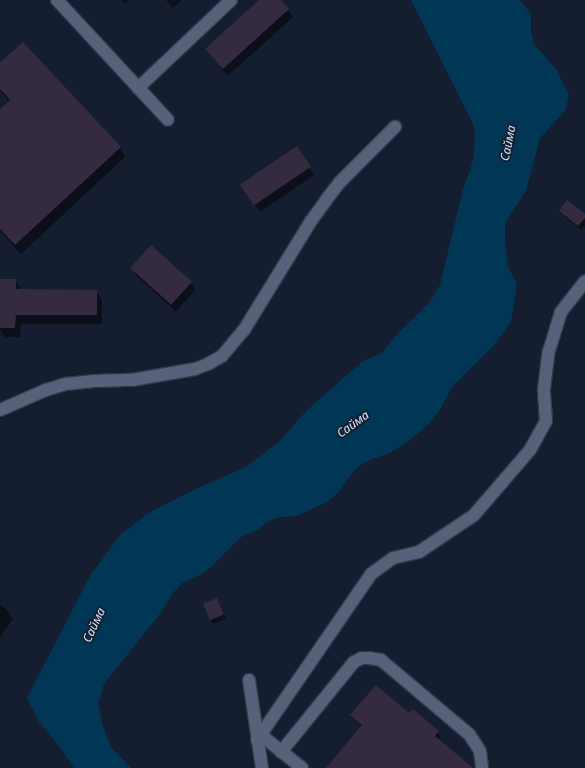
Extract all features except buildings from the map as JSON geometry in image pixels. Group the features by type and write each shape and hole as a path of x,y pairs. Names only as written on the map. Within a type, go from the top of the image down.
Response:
{"street":[{"path":"57,0 168,120"},
{"path":"138,88 231,0"},
{"path":"0,410 46,390 66,384 132,380 195,369 222,356 244,330 311,220 326,200 340,182 395,127"},
{"path":"259,738 371,574 393,558 419,552 474,515 530,450 546,421 544,389 549,351 561,312 585,281"},
{"path":"281,752 354,662 362,658 369,658 381,660 469,734 480,751 482,768"},
{"path":"249,680 259,738 262,768"},
{"path":"259,738 302,768"}],"water":[{"name":"Сайма","path":"411,0 520,0 531,14 531,31 534,44 556,69 569,95 565,111 540,138 526,191 505,223 505,241 508,267 517,284 511,322 493,346 452,387 440,410 430,423 410,440 390,453 369,460 359,466 338,493 327,502 297,516 280,517 267,522 258,530 241,537 202,574 182,583 172,594 162,611 104,684 98,703 103,726 111,747 131,768 74,768 59,746 39,722 27,698 90,576 120,535 148,513 200,487 246,467 279,442 306,411 363,361 382,353 397,334 428,304 440,285 463,189 474,155 475,132 473,124"}]}
